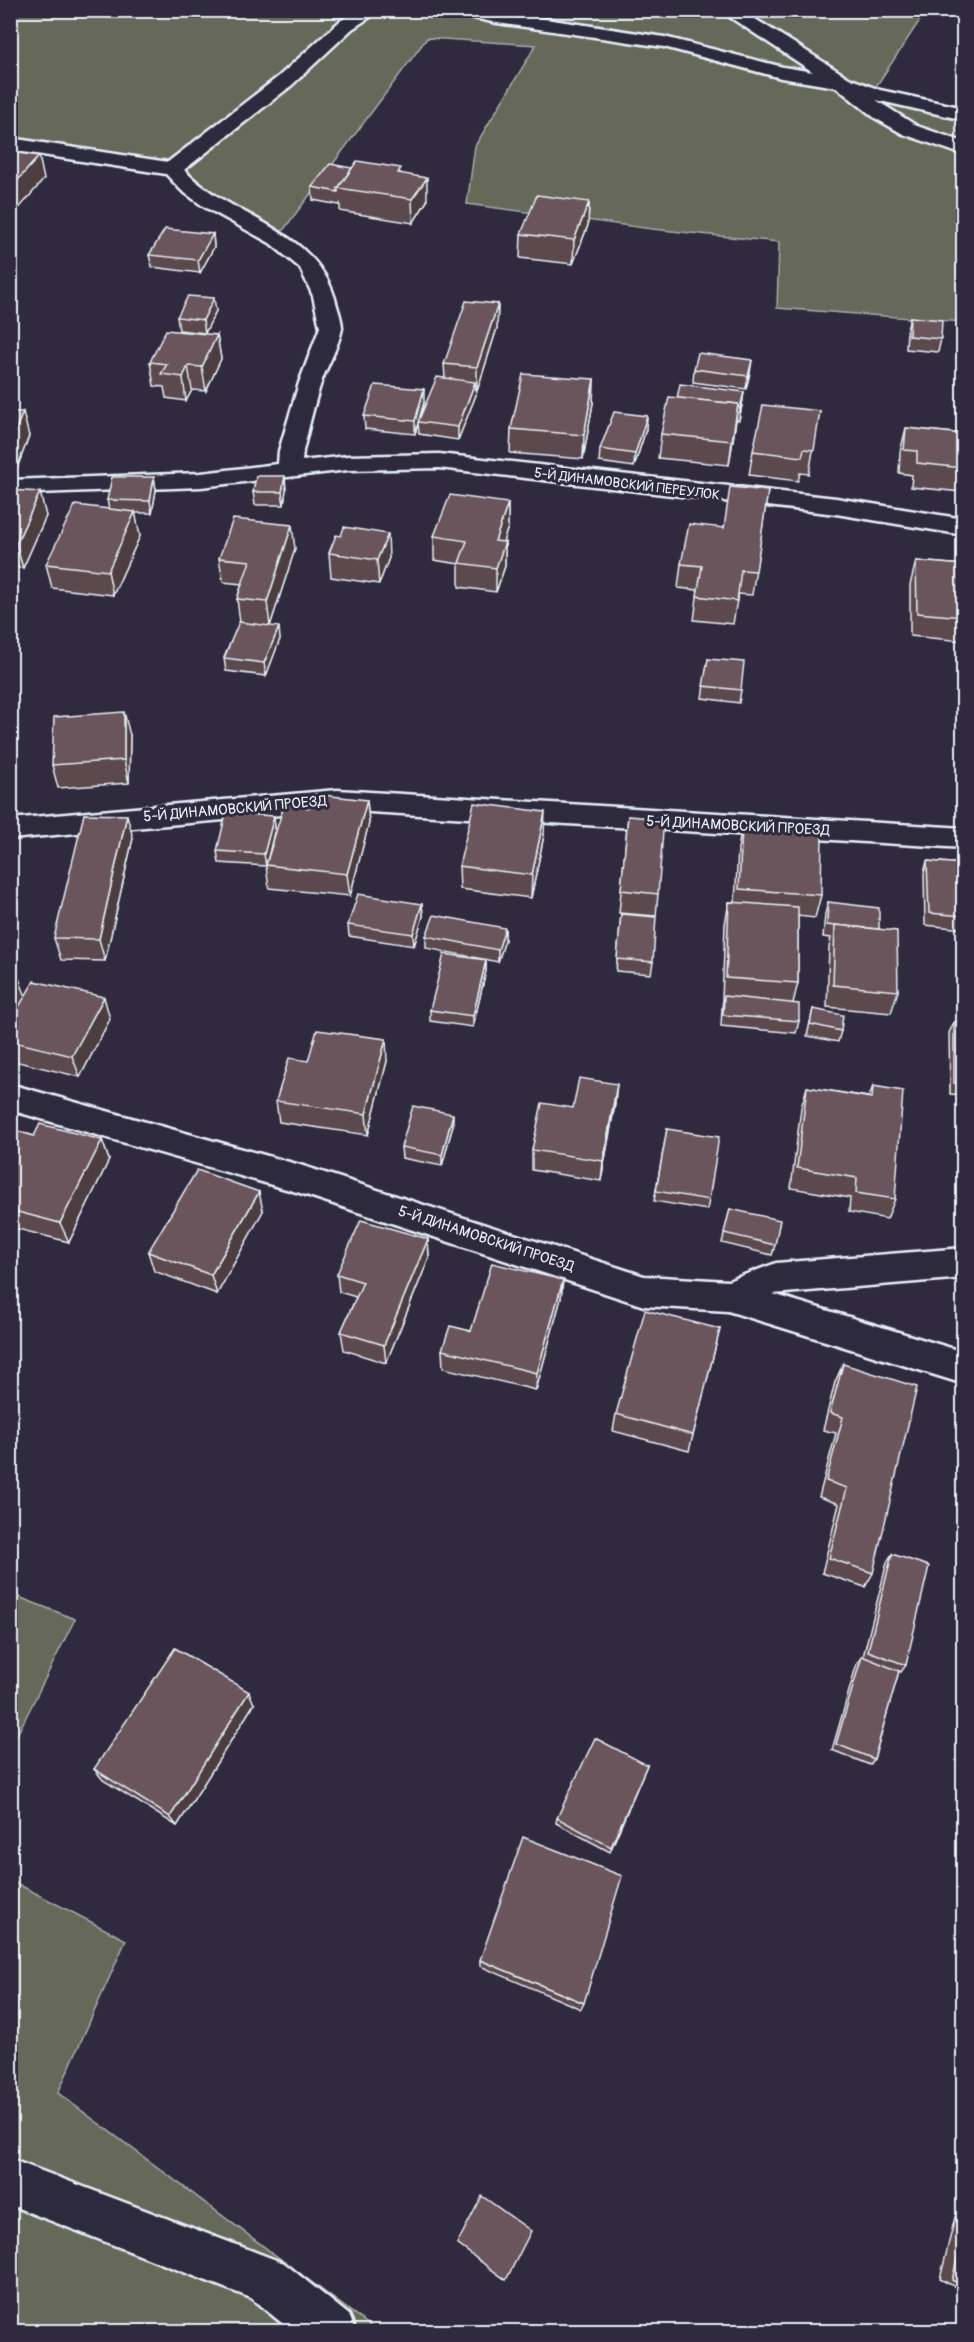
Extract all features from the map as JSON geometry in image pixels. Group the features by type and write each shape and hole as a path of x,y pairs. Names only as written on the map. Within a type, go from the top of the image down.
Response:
{"street":[{"path":"172,169 285,81 346,25 372,10"},
{"path":"461,10 496,18 664,42 782,72 842,82 875,94 963,114"},
{"path":"728,10 842,82 882,114 910,130 963,149"},
{"path":"10,144 172,169 188,186 210,202 277,239 309,265 324,296 331,327 310,383 291,451 290,468"},
{"name":"5-Й ДИНАМОВСКИЙ ПЕРЕУЛОК","path":"10,487 201,480 348,463 439,462 836,506 963,527"},
{"name":"5-Й ДИНАМОВСКИЙ ПРОЕЗД","path":"10,829 337,800 963,838"},
{"name":"5-Й ДИНАМОВСКИЙ ПРОЕЗД","path":"10,1097 300,1179 644,1291 728,1296 963,1368"},
{"path":"728,1296 776,1278 963,1263"},
{"path":"10,2182 267,2280 332,2331"}],"green space":[{"path":"10,11 926,11 875,88 963,109 963,322 777,308 779,242 652,229 467,204 475,146 536,45 427,38 282,232 198,185 189,171 158,160 11,139"},
{"path":"11,1594 75,1619 11,1747"},
{"path":"10,1880 126,1940 58,2093 377,2331 11,2331"}],"building":[{"path":"10,152 39,156 10,189"},
{"path":"357,161 401,168 398,173 427,178 412,199 338,188"},
{"path":"330,164 352,168 338,188 338,192 312,187"},
{"path":"537,195 589,202 574,240 521,234"},
{"path":"165,229 213,234 198,260 149,255"},
{"path":"188,296 214,298 203,320 177,317"},
{"path":"466,301 498,304 477,367 444,364"},
{"path":"910,317 942,320 941,339 909,336"},
{"path":"166,330 217,335 202,367 188,366 183,377 161,374 167,364 150,362"},
{"path":"698,353 752,360 748,376 694,369"},
{"path":"523,374 594,379 584,435 511,429"},
{"path":"437,377 475,382 458,427 418,422"},
{"path":"680,384 744,392 740,408 738,404 677,398"},
{"path":"375,385 424,389 415,421 364,416"},
{"path":"669,397 738,404 732,441 661,434"},
{"path":"763,405 820,411 814,450 804,449 802,457 753,451"},
{"path":"10,412 23,412 10,443"},
{"path":"614,412 647,416 635,454 600,449"},
{"path":"906,428 963,434 963,468 917,463 917,451 904,450"},
{"path":"256,476 285,476 282,492 253,492"},
{"path":"112,477 154,477 150,501 107,500"},
{"path":"730,487 768,491 756,571 741,570 737,601 697,596 702,566 681,564 689,524 724,528"},
{"path":"10,490 40,492 16,544 10,544"},
{"path":"450,495 508,503 495,541 505,542 496,568 459,563 467,541 434,536"},
{"path":"75,505 135,512 108,571 46,564"},
{"path":"233,519 292,525 267,602 237,599 250,561 219,558"},
{"path":"344,527 388,534 377,560 329,553 336,535 341,536"},
{"path":"916,561 963,565 963,617 917,613"},
{"path":"239,622 279,627 264,663 224,658"},
{"path":"708,659 744,662 741,690 703,686"},
{"path":"124,712 124,760 52,765 54,717"},
{"path":"314,794 367,800 347,874 266,865 284,805 309,808"},
{"path":"474,803 545,812 532,875 459,866"},
{"path":"226,813 274,816 264,854 217,851"},
{"path":"84,814 127,815 99,939 54,938"},
{"path":"628,816 664,819 658,894 621,890"},
{"path":"742,826 822,833 821,895 739,889"},
{"path":"927,861 963,864 963,916 929,913"},
{"path":"358,894 422,904 413,934 348,925"},
{"path":"729,902 798,907 798,983 726,978"},
{"path":"828,902 879,908 879,929 827,925"},
{"path":"621,914 656,917 653,962 617,959"},
{"path":"434,915 505,928 498,950 426,936"},
{"path":"835,925 897,931 898,991 833,985"},
{"path":"444,954 486,960 473,1016 430,1010"},
{"path":"10,974 18,976 10,991"},
{"path":"34,981 104,997 72,1056 10,1041 10,1022"},
{"path":"724,996 799,1004 799,1021 723,1015"},
{"path":"813,1009 843,1015 841,1031 810,1024"},
{"path":"954,1022 963,1023 963,1084 954,1083"},
{"path":"317,1030 386,1039 366,1114 276,1101 289,1058 308,1061"},
{"path":"579,1078 617,1084 603,1161 532,1150 542,1103 573,1108"},
{"path":"873,1086 903,1091 895,1199 856,1193 857,1178 797,1168 807,1087 872,1098"},
{"path":"413,1106 453,1114 442,1155 401,1147"},
{"path":"40,1124 102,1140 60,1223 10,1210 10,1129 34,1136"},
{"path":"667,1129 719,1137 709,1200 656,1191"},
{"path":"197,1170 259,1192 211,1275 148,1252"},
{"path":"730,1209 780,1220 775,1245 724,1233"},
{"path":"361,1220 428,1239 384,1345 341,1332 363,1282 337,1274"},
{"path":"492,1263 563,1280 537,1373 442,1350 450,1326 471,1331"},
{"path":"645,1310 720,1329 693,1435 616,1414"},
{"path":"843,1364 917,1387 873,1573 829,1558 847,1488 826,1481 843,1417 830,1413"},
{"path":"892,1554 929,1566 906,1665 868,1651"},
{"path":"175,1648 249,1692 170,1817 94,1769"},
{"path":"862,1656 899,1671 874,1759 836,1744"},
{"path":"595,1738 647,1765 611,1847 557,1818"},
{"path":"523,1837 622,1876 584,2003 480,1960"},
{"path":"482,2196 531,2231 506,2280 457,2244"},
{"path":"963,2235 963,2286 952,2280"}]}
